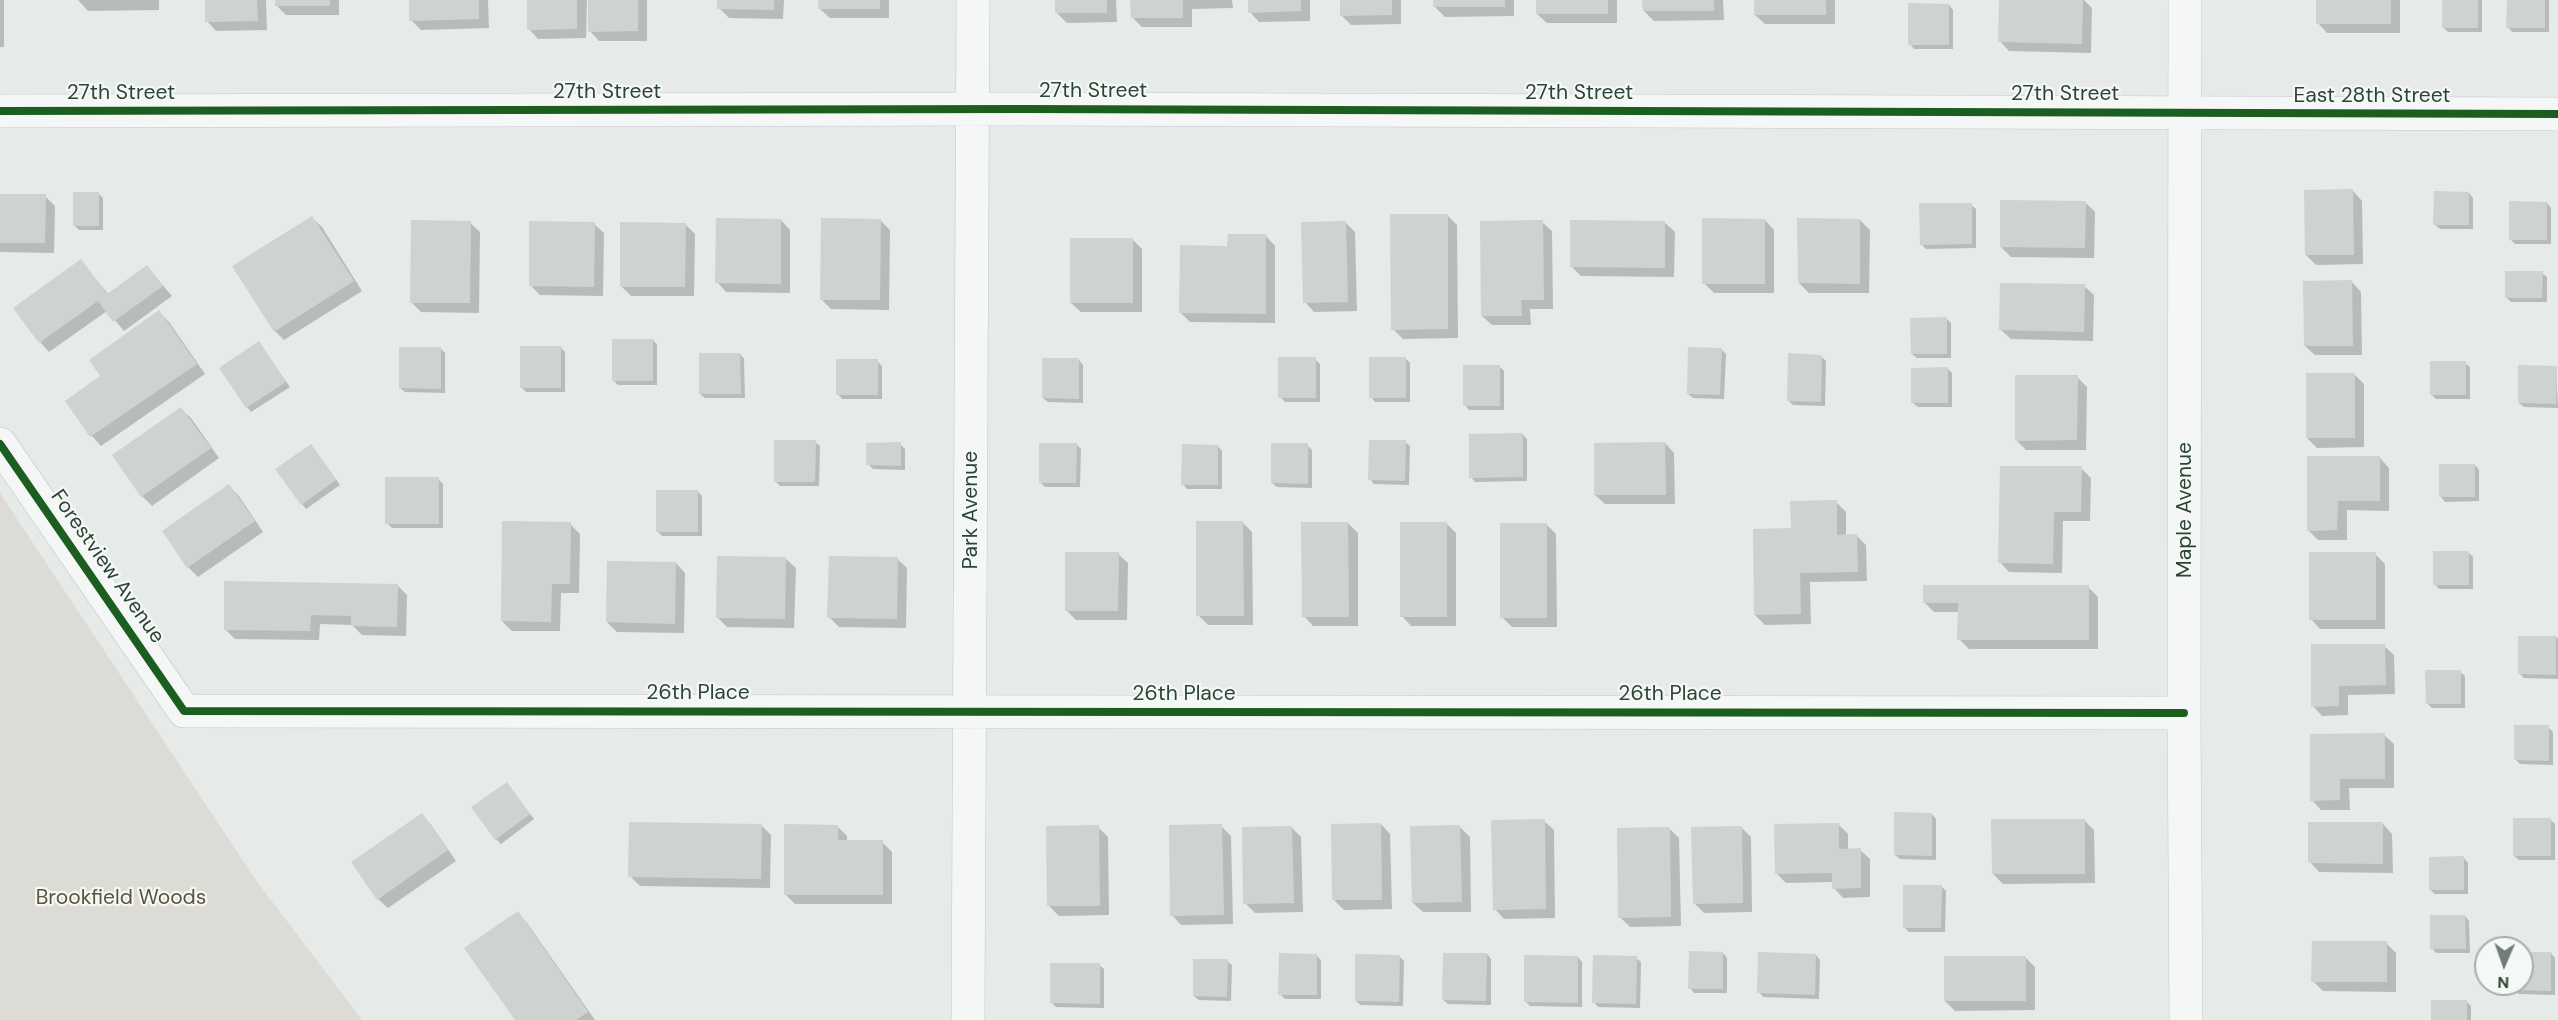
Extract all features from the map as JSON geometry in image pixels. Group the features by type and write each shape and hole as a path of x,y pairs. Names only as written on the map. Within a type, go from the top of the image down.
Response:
{"street":[{"name":"Park Avenue","path":"968,1020 973,0"},
{"name":"Maple Avenue","path":"2186,0 2184,713 2186,1020"},
{"name":"27th Street","path":"0,111 973,109 2186,113"},
{"name":"East 28th Street","path":"2186,113 2558,114"},
{"name":"Forestview Avenue","path":"0,444 184,711"},
{"name":"26th Place","path":"184,711 2184,713"}],"green space":[{"name":"Brookfield Woods","path":"0,493 255,879 362,1020 0,1020"}],"building":[{"path":"205,0 257,0 258,21 205,22"},
{"path":"275,0 330,0 330,6 275,6"},
{"path":"409,0 479,0 479,19 409,21"},
{"path":"527,0 577,0 577,29 527,30"},
{"path":"588,0 638,0 638,31 588,32"},
{"path":"717,0 774,0 774,10 717,9"},
{"path":"818,0 880,0 880,9 818,9"},
{"path":"1055,0 1107,0 1107,13 1055,13"},
{"path":"1130,0 1183,0 1183,18 1131,18"},
{"path":"1248,0 1301,0 1301,11 1248,13"},
{"path":"1340,0 1392,0 1392,15 1340,16"},
{"path":"1433,0 1505,0 1505,7 1433,7"},
{"path":"1536,0 1608,0 1608,14 1536,14"},
{"path":"1642,0 1714,0 1714,11 1643,11"},
{"path":"1754,0 1826,0 1826,15 1754,15"},
{"path":"1999,0 2083,0 2082,44 1998,42"},
{"path":"2316,0 2391,0 2391,24 2316,24"},
{"path":"2442,0 2478,0 2478,28 2442,28"},
{"path":"2507,0 2545,0 2545,28 2506,28"},
{"path":"1908,3 1949,4 1949,45 1908,45"},
{"path":"2353,189 2354,255 2305,255 2304,190"},
{"path":"2434,191 2469,192 2469,225 2433,225"},
{"path":"73,192 99,192 99,226 73,226"},
{"path":"0,194 46,194 45,243 0,243"},
{"path":"2000,200 2086,201 2085,248 2000,247"},
{"path":"2509,201 2547,202 2547,240 2509,240"},
{"path":"1919,203 1972,203 1972,244 1920,245"},
{"path":"1390,214 1448,214 1448,329 1391,330"},
{"path":"312,216 354,281 274,332 232,266"},
{"path":"716,218 781,219 781,284 715,283"},
{"path":"821,218 881,219 880,300 820,300"},
{"path":"1702,218 1765,219 1765,284 1702,284"},
{"path":"1797,218 1860,219 1860,284 1798,283"},
{"path":"411,220 471,221 470,303 410,303"},
{"path":"1543,220 1544,300 1521,300 1522,316 1481,316 1480,221"},
{"path":"1570,220 1665,221 1665,268 1570,267"},
{"path":"529,221 595,222 594,287 529,286"},
{"path":"1346,221 1348,302 1303,303 1301,222"},
{"path":"620,222 686,223 685,287 620,287"},
{"path":"1228,234 1266,234 1266,314 1179,313 1180,245 1227,246"},
{"path":"1070,238 1133,238 1133,303 1070,303"},
{"path":"81,259 107,294 147,265 163,286 113,322 98,301 39,343 13,308"},
{"path":"2505,271 2543,271 2542,298 2505,298"},
{"path":"2352,280 2353,346 2304,346 2303,281"},
{"path":"2000,283 2085,284 2084,332 1999,330"},
{"path":"159,310 197,364 90,437 65,401 100,376 89,360"},
{"path":"1947,317 1947,354 1911,354 1910,318"},
{"path":"612,339 653,339 653,381 612,381"},
{"path":"259,341 286,382 246,408 219,368"},
{"path":"520,346 561,346 561,388 520,388"},
{"path":"399,347 441,347 441,389 399,388"},
{"path":"1688,347 1722,348 1720,395 1687,394"},
{"path":"699,353 740,353 741,394 699,394"},
{"path":"1788,353 1822,355 1821,402 1787,401"},
{"path":"1278,357 1316,357 1316,398 1278,398"},
{"path":"1369,357 1406,357 1406,398 1369,398"},
{"path":"1042,358 1079,358 1079,399 1042,398"},
{"path":"836,359 878,359 878,395 836,395"},
{"path":"2430,361 2466,361 2466,395 2430,395"},
{"path":"1463,365 1500,365 1500,406 1463,406"},
{"path":"2518,365 2557,366 2556,404 2518,403"},
{"path":"1948,367 1948,403 1911,403 1911,368"},
{"path":"2306,373 2355,373 2355,438 2306,438"},
{"path":"2015,375 2078,375 2077,440 2015,441"},
{"path":"181,407 211,448 141,497 112,455"},
{"path":"1523,433 1523,477 1469,478 1469,434"},
{"path":"774,440 816,440 815,482 774,482"},
{"path":"1369,440 1406,440 1405,481 1368,480"},
{"path":"901,442 901,466 866,465 866,443"},
{"path":"1665,442 1666,495 1594,495 1594,443"},
{"path":"1039,443 1077,443 1076,483 1039,483"},
{"path":"1271,443 1308,443 1308,484 1271,483"},
{"path":"311,444 336,480 301,505 275,469"},
{"path":"1182,444 1218,445 1218,485 1181,485"},
{"path":"2307,456 2380,456 2380,501 2338,501 2337,530 2307,531"},
{"path":"2439,464 2475,464 2475,497 2439,497"},
{"path":"2000,466 2082,466 2081,512 2054,512 2053,564 1998,563"},
{"path":"385,477 439,477 439,524 385,524"},
{"path":"229,484 255,521 187,568 162,531"},
{"path":"656,490 698,490 698,532 656,532"},
{"path":"1837,500 1837,535 1857,534 1858,572 1800,573 1801,614 1754,615 1753,529 1791,528 1790,501"},
{"path":"502,521 571,522 570,584 552,584 551,622 501,621"},
{"path":"1196,521 1243,521 1244,616 1196,616"},
{"path":"1301,522 1348,522 1349,617 1302,617"},
{"path":"1400,522 1447,522 1447,617 1400,617"},
{"path":"1500,523 1547,523 1547,618 1500,618"},
{"path":"2433,551 2469,551 2469,585 2433,585"},
{"path":"1065,552 1119,552 1118,611 1065,611"},
{"path":"2309,552 2376,552 2376,620 2309,620"},
{"path":"717,556 786,557 785,619 716,618"},
{"path":"829,556 898,557 897,619 827,618"},
{"path":"607,561 676,562 675,624 606,622"},
{"path":"224,581 398,584 397,627 351,626 351,616 311,615 310,631 224,630"},
{"path":"1923,585 2089,585 2089,640 1957,640 1958,603 1923,603"},
{"path":"2518,636 2556,636 2556,675 2518,674"},
{"path":"2311,644 2385,644 2386,685 2339,686 2339,706 2311,707"},
{"path":"2425,670 2461,670 2461,704 2426,704"},
{"path":"2514,725 2549,725 2549,761 2514,760"},
{"path":"2385,733 2385,779 2340,779 2340,800 2310,801 2310,734"},
{"path":"507,782 530,814 495,840 471,807"},
{"path":"1894,812 1932,813 1932,856 1894,855"},
{"path":"422,813 448,850 377,900 351,862"},
{"path":"2513,818 2551,818 2551,856 2513,856"},
{"path":"1545,819 1546,909 1493,910 1491,820"},
{"path":"1991,819 2085,819 2085,874 1992,874"},
{"path":"629,822 762,824 761,879 628,877"},
{"path":"2308,822 2383,822 2383,864 2308,863"},
{"path":"1381,823 1382,900 1332,900 1331,824"},
{"path":"1839,823 1839,849 1861,848 1861,888 1832,889 1832,873 1775,874 1774,824"},
{"path":"784,824 838,825 838,840 883,840 883,895 784,895"},
{"path":"1222,824 1224,915 1170,916 1169,825"},
{"path":"1099,825 1100,906 1047,906 1046,826"},
{"path":"1460,825 1462,902 1412,903 1410,826"},
{"path":"1292,826 1294,903 1243,904 1242,827"},
{"path":"1742,826 1743,903 1693,904 1691,827"},
{"path":"1670,827 1671,917 1618,918 1617,828"},
{"path":"2464,856 2464,890 2429,890 2429,857"},
{"path":"1903,885 1942,885 1941,928 1903,928"},
{"path":"518,911 588,1012 576,1020 515,1020 464,948"},
{"path":"2430,915 2465,915 2466,949 2430,949"},
{"path":"2312,941 2387,941 2387,982 2311,982"},
{"path":"1689,951 1723,952 1723,989 1688,989"},
{"path":"1758,952 1816,954 1815,995 1757,993"},
{"path":"2534,952 2551,952 2551,991 2534,991"},
{"path":"1279,953 1317,954 1317,995 1278,995"},
{"path":"1443,953 1487,953 1486,1001 1442,1000"},
{"path":"1355,954 1400,955 1399,1002 1355,1001"},
{"path":"1524,955 1578,956 1578,1003 1524,1002"},
{"path":"1593,955 1637,956 1636,1004 1592,1003"},
{"path":"1944,956 2026,956 2026,1001 1944,1001"},
{"path":"1193,959 1228,959 1227,997 1193,996"},
{"path":"1050,963 1100,963 1100,1004 1050,1003"},
{"path":"2431,1000 2467,1000 2467,1020 2431,1020"}],"cycle path":[{"path":"0,111 1023,109 2558,114"},
{"path":"0,444 184,711 2184,713"}]}
